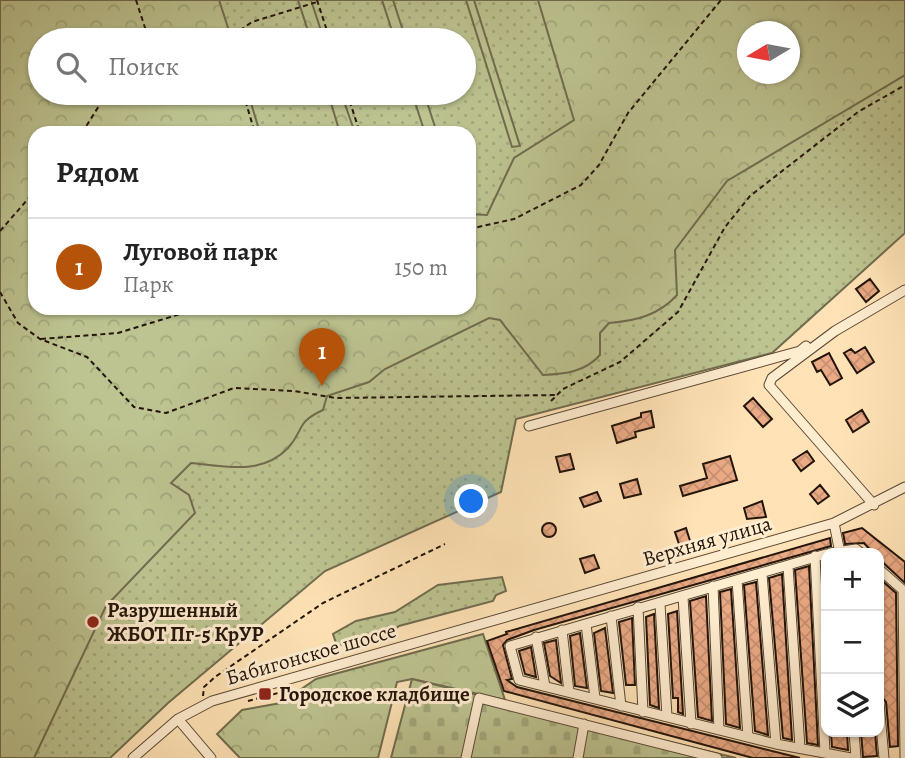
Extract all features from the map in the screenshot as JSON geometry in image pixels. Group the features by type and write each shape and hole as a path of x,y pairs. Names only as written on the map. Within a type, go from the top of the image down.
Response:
{"street":[{"path":"874,505 769,385 772,378 835,331 905,289"},
{"path":"529,426 800,351 808,344 823,341"},
{"name":"Верхняя улица","path":"513,615 834,523 905,487"},
{"path":"834,523 834,548"},
{"path":"821,555 510,646 519,680 776,744 851,758"},
{"path":"815,556 825,752"},
{"path":"788,566 800,748"},
{"path":"762,574 776,744"},
{"path":"884,574 904,592 905,757"},
{"path":"737,580 748,737"},
{"path":"713,586 719,730"},
{"path":"683,597 691,724"},
{"path":"660,604 667,716"},
{"path":"638,607 643,712"},
{"name":"Бабигонское шоссе","path":"133,758 178,719 202,704 513,615"},
{"path":"611,616 621,706"},
{"path":"586,624 595,698"},
{"path":"562,630 569,692"},
{"path":"536,637 545,686"},
{"path":"466,758 479,698 711,757"},
{"path":"178,719 211,758"},
{"path":"578,758 584,724"},
{"path":"854,737 856,758"},
{"path":"882,737 884,758"}],"path":[{"path":"136,0 145,28"},
{"path":"476,227 514,219 581,185 599,165 628,113 721,0"},
{"path":"243,28 252,22 317,1 326,28"},
{"path":"551,401 556,395 620,362 678,312 725,227 750,196 858,113 905,85"},
{"path":"86,126 100,105"},
{"path":"247,105 253,126"},
{"path":"350,105 357,126"},
{"path":"0,231 28,199"},
{"path":"0,292 18,323 40,339 87,357 134,407 166,414 234,388 294,391 336,398 556,395"},
{"path":"40,339 118,333 177,315"},
{"path":"202,704 206,684 323,603 445,544"}],"green space":[{"path":"0,0 905,0 905,233 772,353 516,419 501,492 325,571 168,703 110,758 0,758"},
{"path":"0,0 219,0 228,28 28,28 28,105 252,105 258,126 28,126 28,315 476,315 476,214 487,215 514,158 574,120 538,0 905,0 905,75 727,181 675,250 677,295 663,308 646,316 609,323 600,333 600,355 594,361 567,373 543,375 500,320 489,318 385,369 369,382 327,396 323,410 304,423 288,448 266,463 230,467 191,463 171,483 189,495 195,513 106,606 34,758 0,758"},
{"path":"298,0 311,0 320,28 307,28"},
{"path":"382,0 393,0 402,28 391,28"},
{"path":"466,0 474,0 520,146 512,147"},
{"path":"332,105 345,105 353,126 338,126"},
{"path":"416,105 428,105 435,126 423,126"},
{"path":"502,577 506,591 496,595 493,601 399,626 384,638 368,636 337,646 333,634 356,621 395,612 438,585"},
{"path":"483,634 505,700 412,679 397,682 378,758 240,758 217,734 242,710 281,703 316,679"},
{"path":"412,679 736,758 391,758"}],"building":[{"path":"870,279 879,291 866,302 856,289"},
{"path":"865,347 874,362 857,373 844,353 851,349 855,353"},
{"path":"829,353 842,378 830,385 821,370 817,372 812,362"},
{"path":"753,398 772,419 763,427 744,406"},
{"path":"862,410 869,422 853,432 846,420"},
{"path":"651,411 654,427 635,432 636,437 617,443 612,426"},
{"path":"807,451 814,461 801,471 793,460"},
{"path":"570,454 574,469 560,472 556,457"},
{"path":"730,456 737,480 683,496 680,486 707,478 703,464"},
{"path":"637,479 641,494 624,498 620,484"},
{"path":"820,485 829,496 818,504 810,494"},
{"path":"597,492 601,501 584,507 580,498"},
{"path":"762,501 766,517 747,519 744,508"},
{"path":"546,523 552,523 556,530 552,537 546,537 542,533 542,527"},
{"path":"686,528 691,544 680,547 675,532"},
{"path":"862,528 905,562 905,583 884,564 884,548 868,548 864,543 845,544 843,533"},
{"path":"830,538 831,546 534,630 507,640 503,645 512,679 507,680 517,687 800,758 753,758 504,691 487,641 507,634 506,632"},
{"path":"594,555 599,568 585,573 580,559"},
{"path":"809,566 818,745 807,743 795,570"},
{"path":"782,574 792,740 783,738 769,578"},
{"path":"756,582 768,735 755,731 744,585"},
{"path":"884,582 896,593 898,746 890,747 886,702"},
{"path":"731,589 740,728 726,724 720,592"},
{"path":"706,596 712,721 698,717 690,601"},
{"path":"677,611 683,714 678,712 678,698 673,698 668,614"},
{"path":"654,614 659,708 650,705 646,617"},
{"path":"632,618 635,685 626,685 619,622"},
{"path":"605,628 613,693 601,691 594,633"},
{"path":"580,633 587,688 575,686 570,636"},
{"path":"556,640 561,683 550,676 544,643"},
{"path":"531,647 536,677 525,674 519,651"},
{"path":"831,737 847,737 848,750 832,747"},
{"path":"861,737 875,737 877,756 863,757"}],"place":[{"name":"Луговой парк","path":"322,386"},
{"name":"Разрушенный ЖБОТ Пг-5 КрУР","path":"93,622"},
{"name":"Городское кладбище","path":"265,694"}]}
